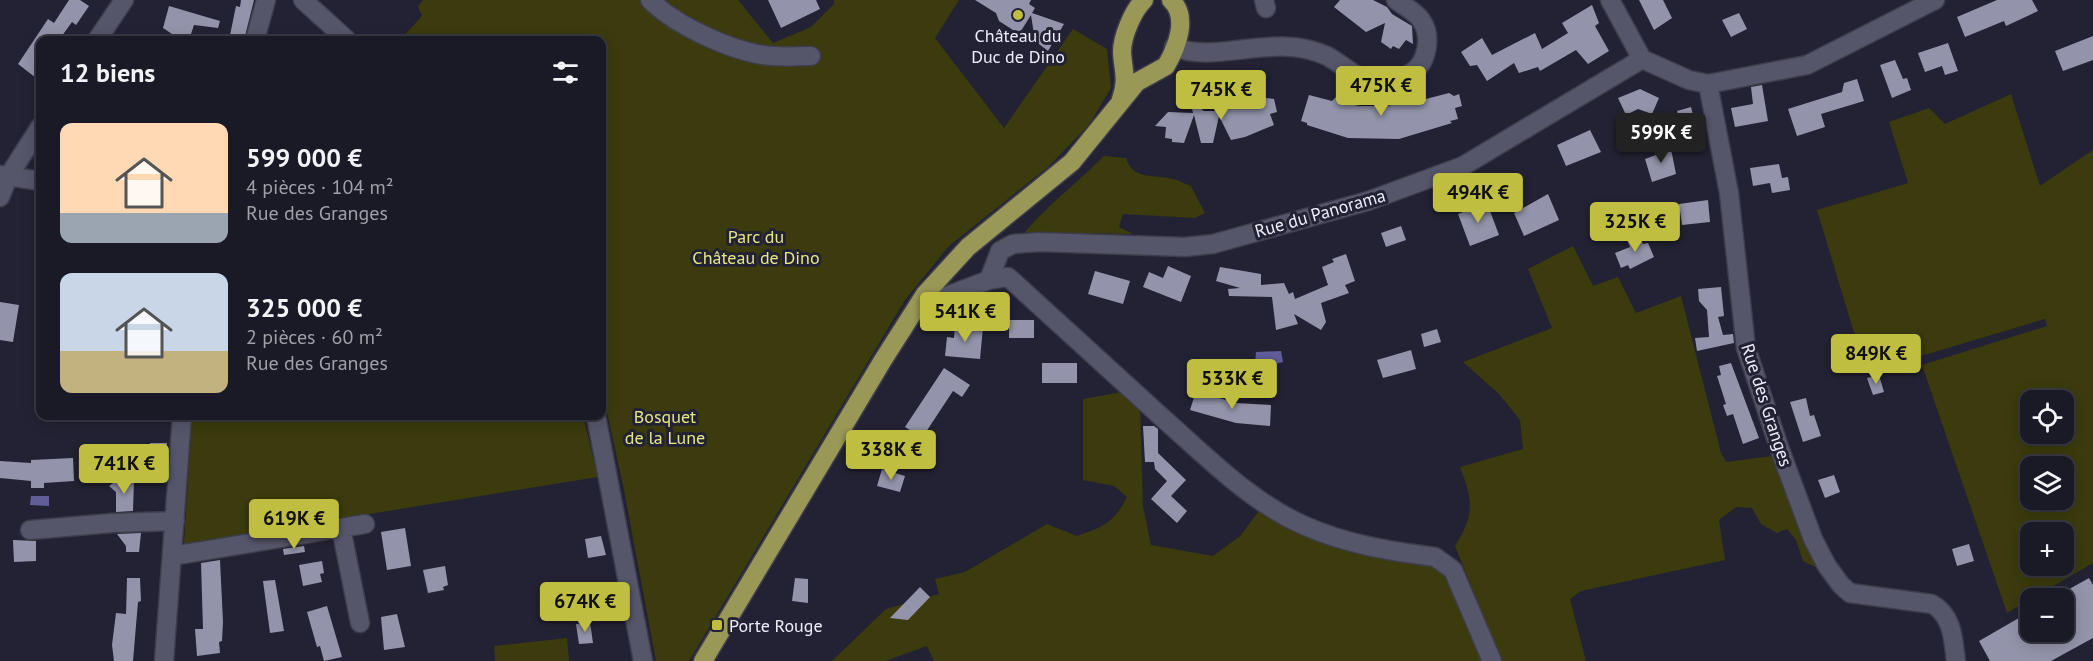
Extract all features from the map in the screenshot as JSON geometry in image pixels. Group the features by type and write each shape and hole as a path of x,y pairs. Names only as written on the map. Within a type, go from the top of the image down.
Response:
{"main road":[{"path":"1120,103 1126,84 1123,46 1136,10 1144,0"},
{"path":"703,661 925,294 968,247 1072,162 1137,82 1166,66 1174,47 1181,18 1174,1"},
{"path":"1123,56 1130,70 1136,74 1148,76"}],"street":[{"path":"100,36 124,0"},
{"path":"256,36 266,0"},
{"path":"303,0 344,36"},
{"path":"650,0 692,27 733,48 772,57 811,56"},
{"path":"1174,47 1198,54 1256,47 1295,47 1326,56 1369,80 1399,78 1412,73 1419,66 1427,49 1427,36 1420,17 1396,0"},
{"path":"1610,0 1642,59 1689,80 1708,84 1807,64 1935,0"},
{"name":"Rue du Panorama","path":"989,280 1000,251 1013,244 1040,242 1185,247 1213,244 1368,201 1462,166 1642,59"},
{"name":"Rue des Granges","path":"1708,84 1729,193 1746,348 1813,539 1841,585 1850,593 1863,597 1932,604 1942,610 1950,624 1956,661"},
{"path":"0,197 4,176 36,132"},
{"path":"4,176 36,180"},
{"path":"925,294 939,299 989,280 1008,277 1225,474 1265,503 1300,524 1329,536 1356,544 1435,557 1444,561 1453,570 1492,661"},
{"path":"164,661 182,420"},
{"path":"597,420 643,661"},
{"path":"30,530 112,523 175,521"},
{"path":"172,556 365,524"},
{"path":"341,528 360,623"}],"green space":[{"name":"Parc du Château de Dino","path":"423,0 738,0 773,43 811,27 834,4 834,0 959,0 935,38 1004,128 1073,29 1107,49 1111,88 1089,125 1048,167 949,246 905,300 689,661 656,661 606,407 606,36 404,36 422,16 418,6"},
{"path":"2011,94 2040,186 2093,150 2093,563 2074,574 2074,522 2020,522 2020,576 2071,576 2050,588 2020,588 2020,605 2007,613 1922,365 2047,326 2045,319 1894,364 1884,341 1859,349 1817,210 1908,183 1889,122 1929,108 1945,124"},
{"path":"1104,156 1126,158 1129,165 1139,173 1175,180 1191,186 1205,213 1195,218 1123,214 1119,227 1133,234 1025,232"},
{"path":"1573,246 1593,286 1618,277 1636,313 1681,296 1721,453 1726,462 1772,456 1821,570 1803,561 1796,540 1787,529 1777,533 1761,524 1752,508 1736,507 1719,520 1725,560 1581,591 1570,599 1586,661 1502,661 1455,546 1466,525 1470,507 1468,489 1460,467 1523,449 1520,420 1499,394 1463,362 1552,328 1528,269"},
{"path":"1122,392 1140,406 1143,506 1151,545 1213,556 1240,536 1265,503 1307,533 1425,560 1436,568 1454,591 1483,661 934,661 927,646 885,661 832,661 886,609 939,594 935,579 965,572 1047,524 1077,536 1107,523 1117,513 1127,497 1114,486 1083,480 1083,399"},
{"path":"192,420 584,420 598,477 184,544"},
{"path":"567,638 569,661 495,661 494,646"}],"shaded area":[{"path":"1281,351 1283,362 1271,365 1255,363 1256,352"},
{"path":"31,496 49,496 49,506 30,505"}],"building":[{"path":"69,0 80,0 89,6 76,25 72,22 62,36 37,36 48,19 54,23"},
{"path":"241,0 254,0 245,36 230,36 236,6 240,7"},
{"path":"768,0 816,0 820,9 781,28"},
{"path":"975,0 1031,0 1029,4 1035,8 1032,13 1064,24 1048,51 1035,41 1031,15 1019,34 999,21 996,13"},
{"path":"1340,0 1373,0 1387,7 1392,14 1412,26 1413,44 1406,40 1399,49 1393,46 1391,49 1381,42 1385,23 1366,32 1334,7"},
{"path":"1639,0 1663,0 1672,18 1654,30"},
{"path":"1997,0 2032,0 2038,11 2006,26 2004,21 1965,37 1957,17"},
{"path":"1592,5 1599,23 1595,26 1609,51 1588,64 1576,50 1540,71 1538,67 1519,73 1514,63 1487,81 1477,65 1470,66 1461,52 1482,38 1492,55 1535,33 1542,49 1568,33 1562,23"},
{"path":"169,6 220,21 218,28 194,25 190,36 175,36 163,28"},
{"path":"1739,13 1747,29 1731,37 1722,20"},
{"path":"2093,36 2093,60 2063,71 2055,51"},
{"path":"36,37 36,78 18,64"},
{"path":"1948,43 1958,71 1945,75 1942,66 1925,72 1918,53"},
{"path":"1895,60 1903,79 1907,78 1911,90 1892,98 1880,65"},
{"path":"1857,79 1864,101 1821,114 1825,127 1797,136 1788,109 1842,92 1844,83"},
{"path":"1762,85 1768,121 1735,127 1731,108 1753,104 1751,87"},
{"path":"1640,89 1659,98 1652,114 1638,109 1626,115 1618,98"},
{"path":"1449,93 1454,96 1459,94 1462,106 1455,108 1458,119 1450,121 1452,123 1399,139 1348,138 1301,121 1309,95 1332,101 1337,96 1343,102 1359,106 1378,106 1380,102 1386,106 1415,101 1420,94 1426,99"},
{"path":"1266,98 1274,99 1277,112 1270,114 1274,125 1245,137 1231,140 1219,116 1213,143 1201,143 1194,115 1184,143 1172,142 1172,139 1165,138 1166,127 1155,126 1168,112 1193,113 1190,101 1204,111 1217,111 1232,106 1237,99 1242,104"},
{"path":"1691,107 1694,119 1681,124 1677,111"},
{"path":"1590,130 1601,152 1566,166 1557,145"},
{"path":"1670,144 1676,174 1652,182 1645,159 1656,155 1654,150"},
{"path":"1779,164 1782,178 1788,177 1790,190 1772,193 1770,183 1753,186 1750,168"},
{"path":"1548,194 1559,220 1524,236 1514,213"},
{"path":"1708,200 1710,222 1682,225 1679,204"},
{"path":"1487,203 1499,235 1470,246 1458,214"},
{"path":"1401,226 1406,240 1386,247 1381,233"},
{"path":"1639,235 1643,244 1648,243 1654,257 1630,269 1628,265 1621,268 1615,253 1630,247 1627,240"},
{"path":"1346,254 1355,281 1345,285 1349,293 1321,303 1326,322 1321,330 1294,314 1298,324 1276,330 1272,297 1229,296 1228,289 1240,288 1216,281 1220,267 1261,274 1261,285 1284,283 1289,294 1293,292 1295,299 1328,285 1322,267 1334,262 1332,259"},
{"path":"1168,266 1191,276 1181,302 1143,287 1149,272 1163,278"},
{"path":"1095,271 1130,281 1123,304 1088,294"},
{"path":"1721,287 1724,316 1718,317 1723,335 1733,334 1734,343 1697,351 1695,338 1709,337 1707,310 1699,301 1698,289"},
{"path":"0,302 19,305 13,342 0,340"},
{"path":"1009,320 1034,320 1034,338 1009,338"},
{"path":"955,325 983,327 980,359 945,356 947,337 954,338"},
{"path":"1437,329 1441,342 1424,347 1421,334"},
{"path":"1411,350 1416,369 1383,378 1377,360"},
{"path":"1042,363 1077,363 1077,383 1042,383"},
{"path":"1731,363 1759,438 1743,444 1733,414 1727,416 1723,405 1726,404 1717,376 1721,375 1719,366"},
{"path":"944,368 970,385 962,397 953,391 922,438 905,427"},
{"path":"1879,375 1884,392 1873,395 1867,378"},
{"path":"1196,391 1236,403 1271,405 1270,426 1236,423 1190,410"},
{"path":"1806,398 1810,416 1814,415 1821,436 1803,442 1790,402"},
{"path":"1143,426 1154,426 1158,429 1158,453 1186,480 1171,496 1187,511 1177,523 1151,499 1167,481 1155,469 1154,462 1145,462"},
{"path":"150,443 167,443 166,456 150,454"},
{"path":"73,458 74,481 44,483 44,488 31,488 31,481 0,478 0,461 31,463 31,460"},
{"path":"882,469 905,476 900,492 877,486"},
{"path":"1834,475 1840,492 1825,498 1818,480"},
{"path":"134,480 133,511 116,512 116,492 109,486 116,481"},
{"path":"405,528 411,566 387,570 381,532"},
{"path":"141,533 139,552 126,552 126,546 117,534"},
{"path":"601,536 606,555 588,558 585,539"},
{"path":"13,540 36,541 36,561 14,562"},
{"path":"1969,544 1974,561 1957,566 1952,549"},
{"path":"304,546 305,552 284,555 283,549"},
{"path":"220,560 223,622 222,641 219,642 220,653 197,656 195,629 203,629 201,563"},
{"path":"322,561 324,573 320,574 322,582 303,586 299,565"},
{"path":"445,566 448,585 443,587 444,590 428,593 423,570"},
{"path":"127,578 140,578 141,601 138,602 133,661 114,661 112,645 116,613 126,614"},
{"path":"795,578 808,579 808,603 792,601"},
{"path":"2089,578 2093,585 2093,638 2051,661 1990,661 1979,641 2020,617 2020,642 2074,642 2074,588 2071,588"},
{"path":"275,580 284,631 270,633 263,581"},
{"path":"920,587 930,597 908,620 890,618"},
{"path":"327,606 342,657 324,661 320,646 317,647 307,612"},
{"path":"397,614 405,647 384,650 381,617"},
{"path":"590,622 593,643 579,644 576,624"}],"place":[{"name":"Château du Duc de Dino","path":"1018,15"},
{"name":"Porte Rouge","path":"717,625"}],"park label":[{"name":"Bosquet de la Lune","path":"665,426"}]}
